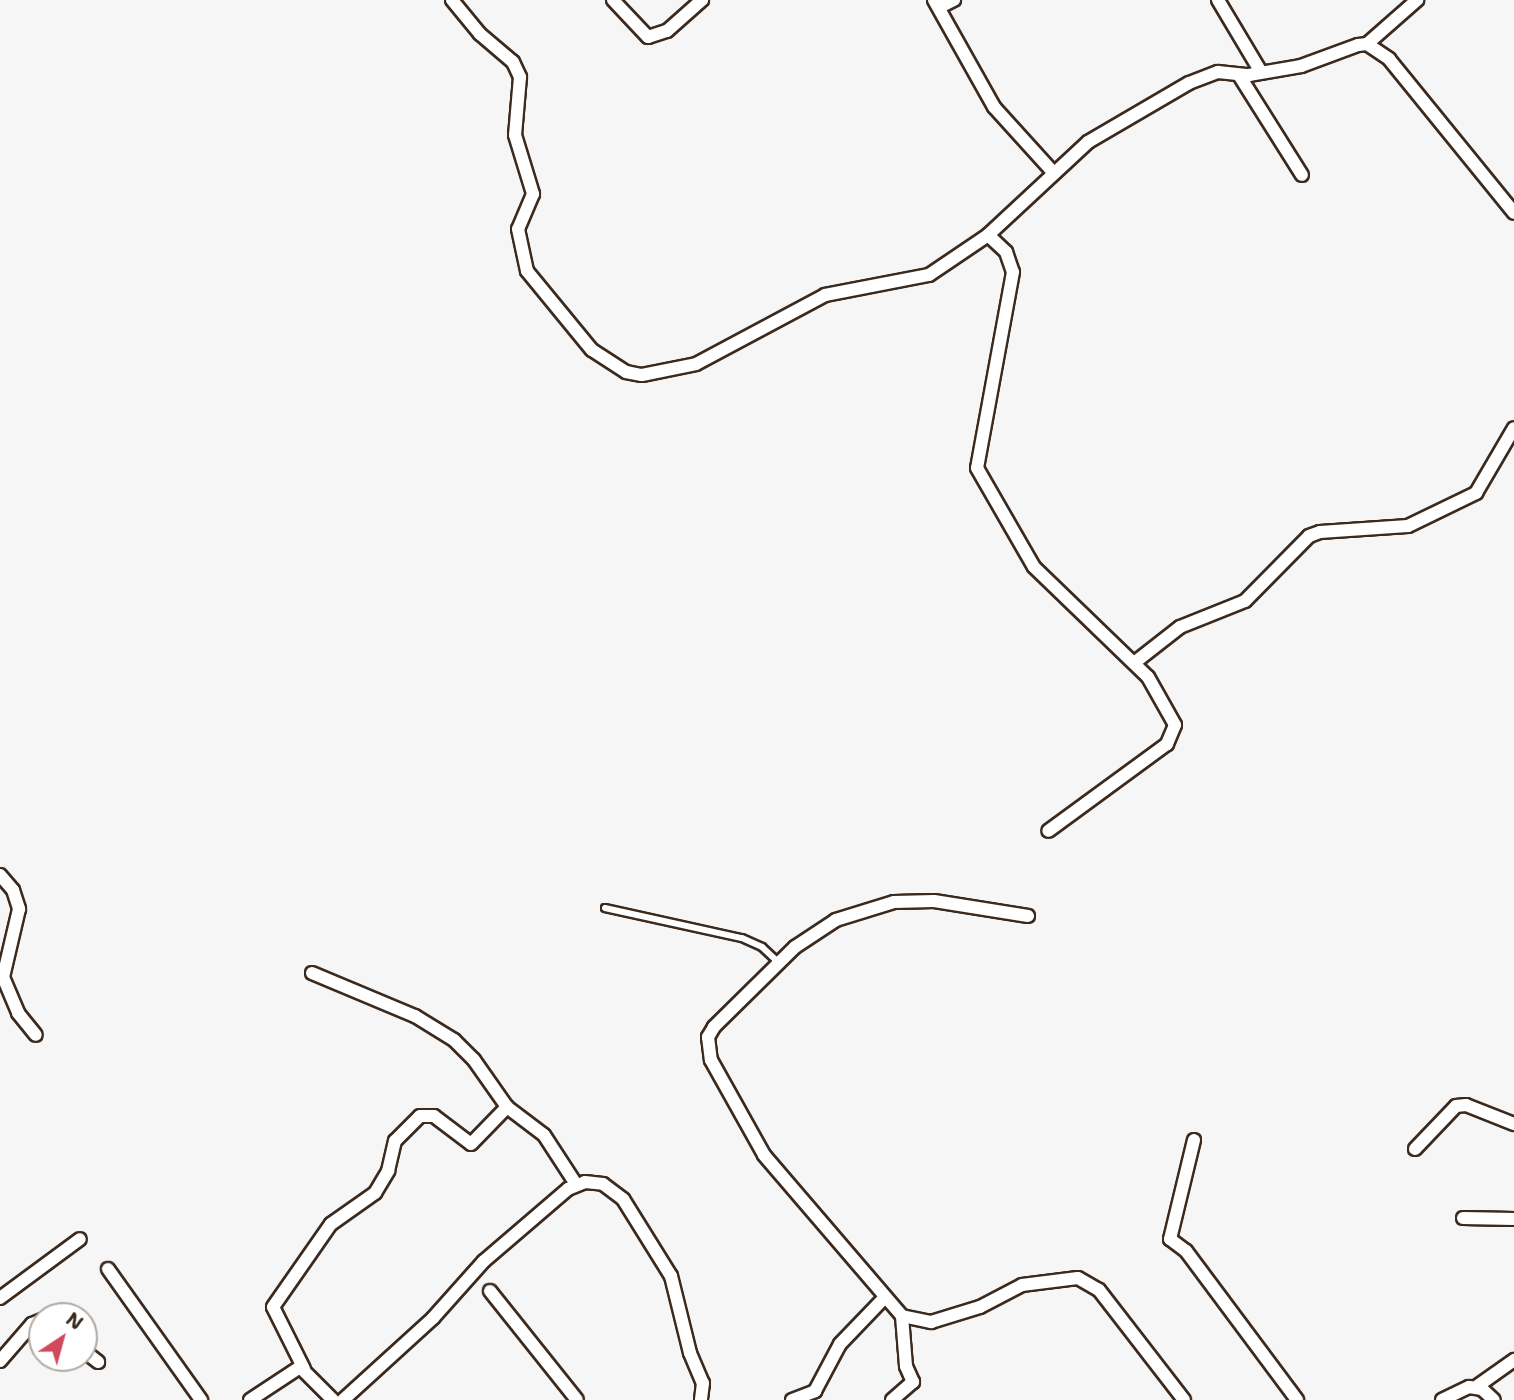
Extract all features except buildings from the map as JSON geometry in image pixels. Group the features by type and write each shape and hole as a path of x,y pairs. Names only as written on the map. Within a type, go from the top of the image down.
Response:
{"street":[{"path":"452,0 480,34 513,62 520,77 515,135 533,194 517,229 527,271 592,350 626,372 642,375 696,363 825,295 929,275 988,235 1088,142 1205,75 1240,75 1301,66 1367,44 1417,0"},
{"path":"613,0 648,37 667,31 702,0"},
{"path":"954,0 937,4 994,107 1053,172"},
{"path":"1218,0 1261,72"},
{"path":"1367,44 1389,60 1514,214"},
{"path":"1240,75 1302,175"},
{"path":"988,235 1006,252 1013,272 977,468 1034,567 1134,663 1170,710 1173,736 1048,831"},
{"path":"1134,663 1180,627 1245,601 1309,536 1320,531 1409,526 1476,493 1514,428"},
{"path":"0,875 13,890 19,909 2,978 18,1013 36,1035"},
{"path":"1028,916 961,902 894,902 836,920 779,963 714,1027 708,1037 711,1060 764,1155 902,1316 931,1322 980,1307 1022,1285 1070,1277 1086,1280 1099,1290 1185,1400"},
{"path":"312,973 435,1027 474,1060 507,1107 544,1136 576,1184"},
{"path":"1415,1149 1456,1106 1466,1105 1514,1124"},
{"path":"333,1400 304,1368 273,1307 331,1224 375,1193 388,1171 395,1141 420,1116 434,1116 471,1144 507,1107"},
{"path":"1194,1140 1170,1239 1186,1251 1297,1400"},
{"path":"342,1400 433,1318 466,1278 576,1184 603,1184 623,1199 671,1276 690,1353 703,1383 701,1400"},
{"path":"1463,1218 1514,1219"},
{"path":"0,1298 80,1239"},
{"path":"108,1269 201,1400"},
{"path":"490,1291 577,1400"},
{"path":"792,1400 815,1391 840,1345 885,1297"},
{"path":"892,1400 913,1382 906,1366 902,1316"},
{"path":"0,1361 28,1329"},
{"path":"1442,1400 1463,1387 1476,1387 1514,1360"},
{"path":"250,1400 294,1370 304,1368"},
{"path":"1476,1387 1494,1400"}],"lane":[{"path":"605,908 742,938 762,947 779,963"}]}
